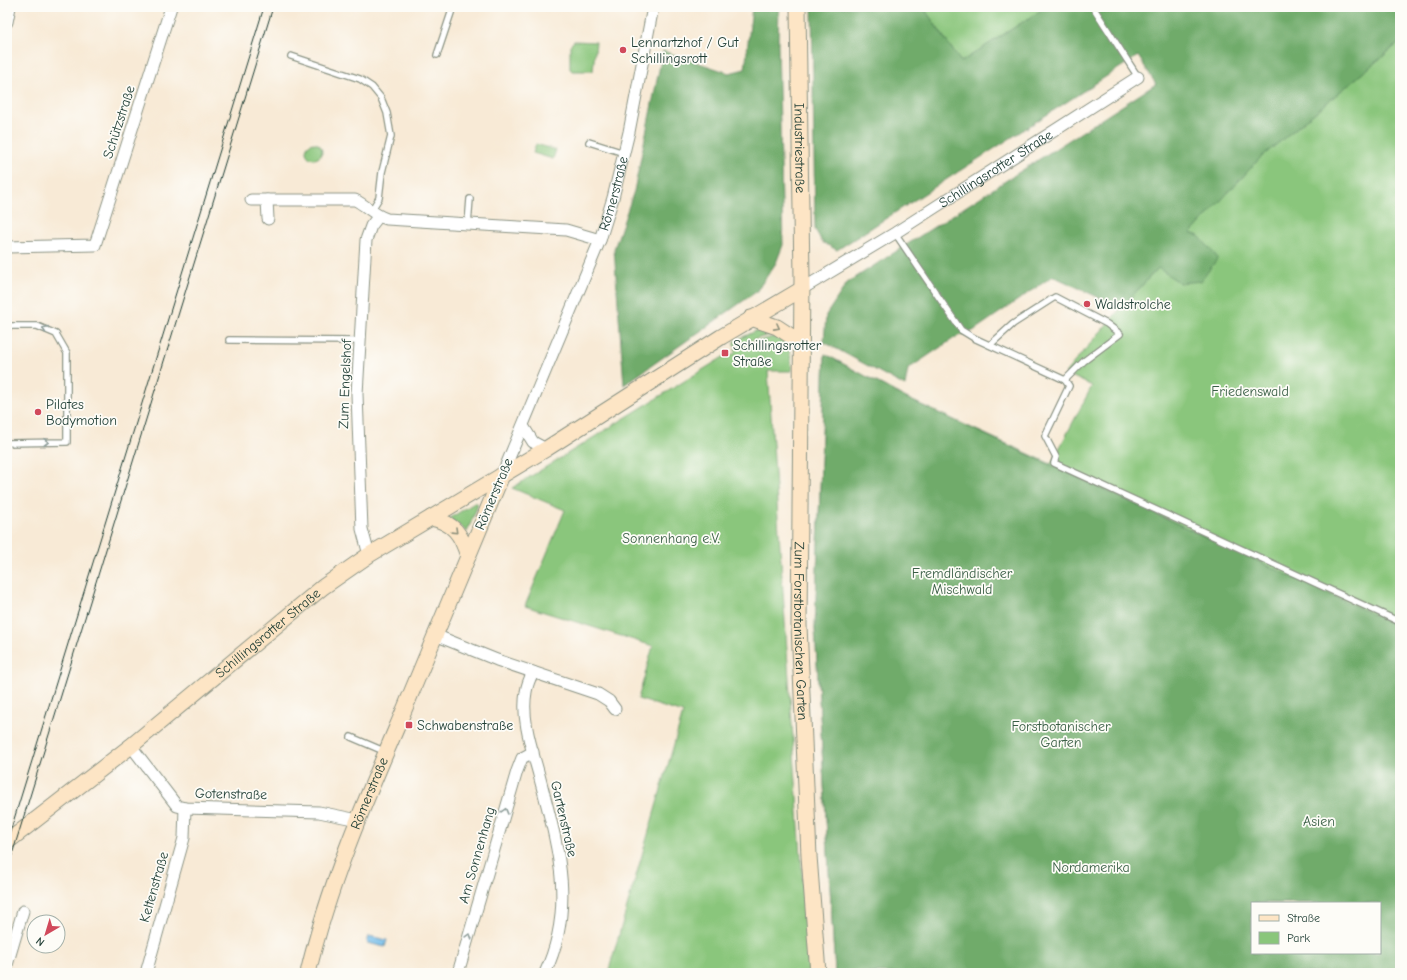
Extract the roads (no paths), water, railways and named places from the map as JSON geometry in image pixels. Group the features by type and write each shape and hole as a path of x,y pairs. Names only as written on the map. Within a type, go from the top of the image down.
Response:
{"street":[{"path":"7,22 10,7"},
{"name":"Schützstraße","path":"7,247 95,245 171,7"},
{"name":"Römerstraße","path":"308,973 334,880 600,240 613,198 624,152 653,7"},
{"name":"Industriestraße","path":"798,7 802,289"},
{"name":"Schillingsrotter Straße","path":"7,842 131,746 323,587 369,555 546,449 751,318 895,233 1138,77"},
{"path":"251,200 355,200 364,204 374,214 387,219 566,230 600,240"},
{"path":"268,200 268,219"},
{"name":"Zum Engelshof","path":"369,555 362,529 357,394 366,240 374,214"},
{"name":"Zum Forstbotanischen Garten","path":"802,289 800,342 799,625 810,856 818,973"},
{"path":"751,318 777,327 800,342"},
{"path":"523,426 533,442 546,449"},
{"path":"431,518 446,523 458,532 462,538 468,556"},
{"path":"435,636 497,660 598,694 609,701 615,709"},
{"name":"Gartenstraße","path":"533,672 526,692 525,709 532,752 558,848 563,904 560,926 552,959 545,973"},
{"name":"Gotenstraße","path":"131,746 177,806 185,808 319,812 358,820"},
{"name":"Am Sonnenhang","path":"458,973 517,771 522,758 532,752"},
{"name":"Keltenstraße","path":"146,973 184,838 185,808"},
{"path":"7,965 23,911"}],"lane":[{"path":"437,55 453,7"},
{"path":"1093,7 1138,77"},
{"path":"291,56 360,79 372,87 381,98 387,113 391,136 382,172 379,198 374,214"},
{"path":"589,142 624,152"},
{"path":"468,224 470,198"},
{"path":"895,233 961,330 1065,380 1069,386 1045,436 1056,457 1054,463 1400,622"},
{"path":"990,345 1013,324 1055,297 1107,324 1120,334 1084,361 1065,380"},
{"path":"7,326 37,326 56,334 67,353 67,442 7,443"},
{"path":"229,340 361,341"},
{"path":"351,737 386,752"}],"water":[{"path":"369,936 387,940 385,947 367,943"}],"tram line":[{"path":"7,842 264,7"},
{"path":"7,871 273,7"}],"place":[{"name":"Lennartzhof / Gut Schillingsrott","path":"623,50"},
{"name":"Waldstrolche","path":"1087,304"},
{"name":"Schillingsrotter Straße","path":"725,353"},
{"name":"Pilates Bodymotion","path":"38,412"},
{"name":"Schwabenstraße","path":"409,725"}],"park label":[{"name":"Friedenswald","path":"1250,391"},
{"name":"Sonnenhang e.V.","path":"671,538"},
{"name":"Fremdländischer Mischwald","path":"962,582"},
{"name":"Forstbotanischer Garten","path":"1061,734"},
{"name":"Asien","path":"1319,821"},
{"name":"Nordamerika","path":"1091,867"}]}
